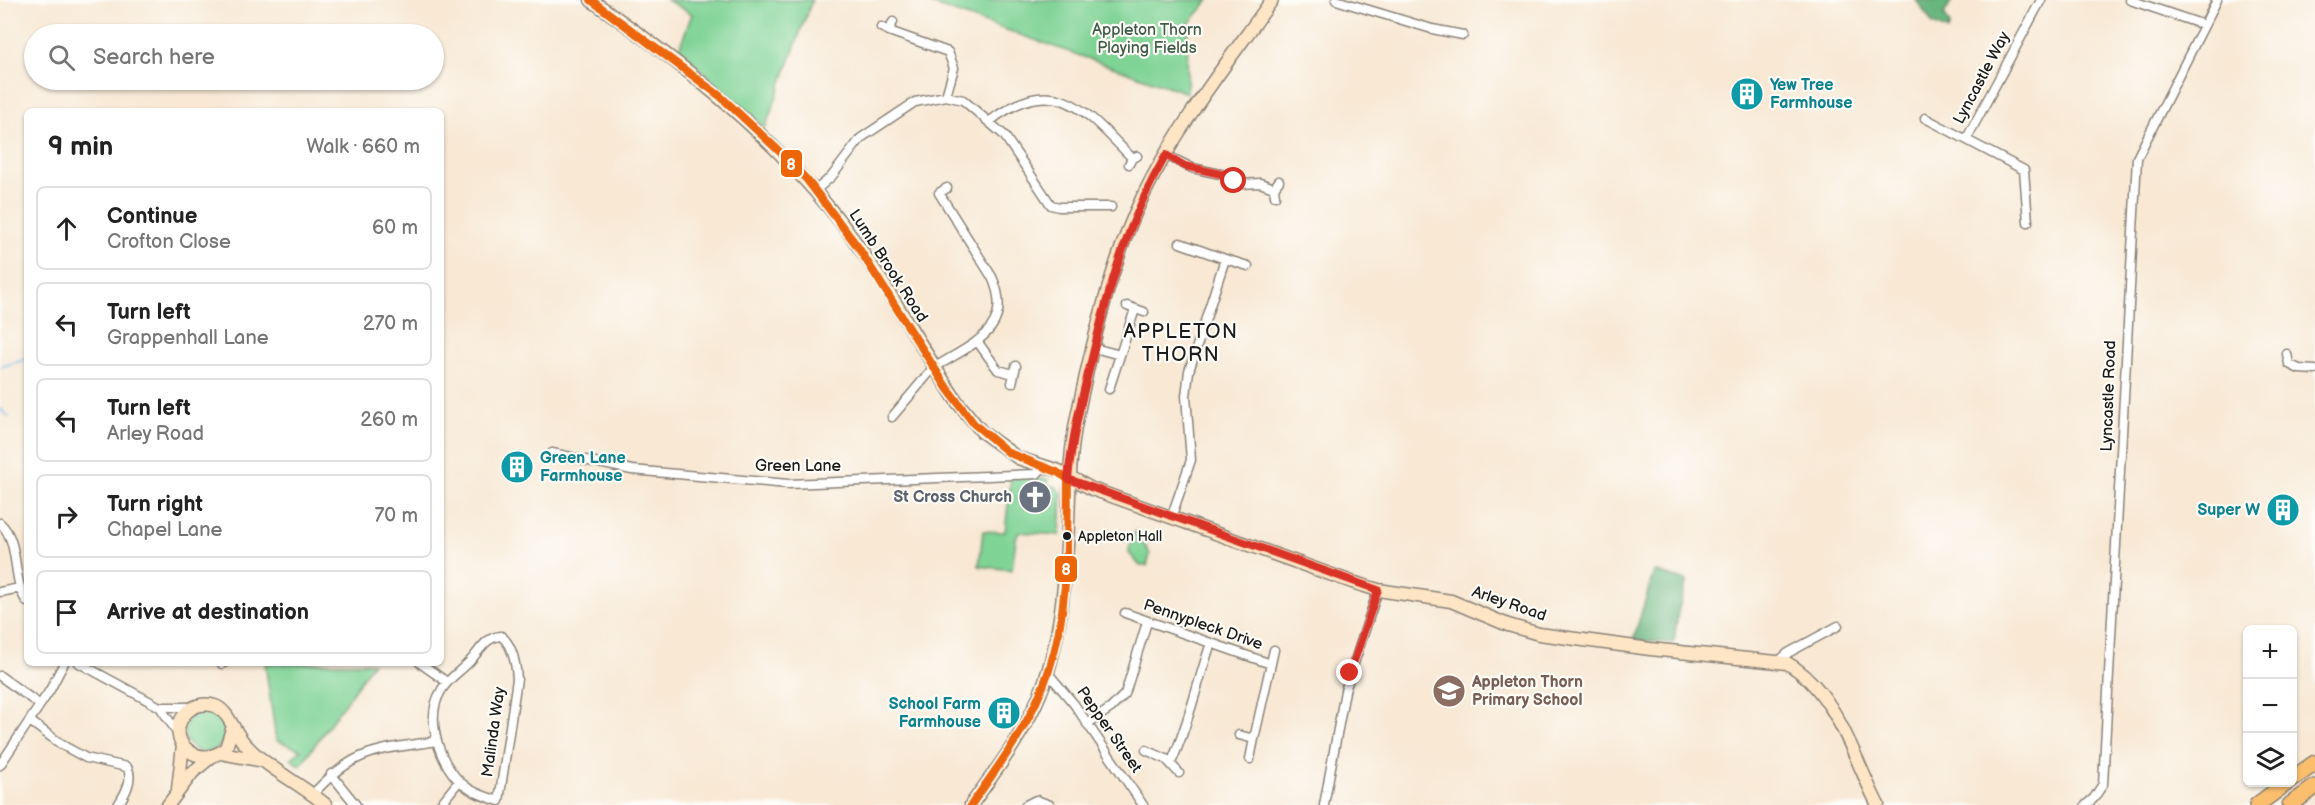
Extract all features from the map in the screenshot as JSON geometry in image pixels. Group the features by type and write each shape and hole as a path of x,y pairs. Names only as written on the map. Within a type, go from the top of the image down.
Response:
{"highway":[{"path":"2297,776 2315,763"},
{"path":"2258,805 2283,787"},
{"path":"2290,805 2315,787"}],"street":[{"name":"Lumb Brook Road","path":"591,0 666,52 717,94 781,154 815,190 873,270 958,404 982,432 1018,458 1059,471 1068,479"},
{"path":"971,805 1023,728 1048,673 1059,618 1066,561 1068,479 1072,443 1094,348 1126,239 1143,197 1166,155 1272,0"},
{"path":"1336,0 1432,29 1463,35"},
{"name":"Lyncastle Way","path":"1967,138 2041,0"},
{"path":"2130,0 2204,25"},
{"name":"Lyncastle Road","path":"2086,805 2094,798 2103,784 2137,158 2217,0"},
{"path":"893,22 885,29 948,52 954,68 946,96"},
{"path":"815,190 832,176 861,138 915,102 929,97 946,96 963,100 990,122 1020,155 1051,204 1059,207 1111,207"},
{"path":"990,122 1024,101 1041,96 1059,98 1072,103 1133,159"},
{"name":"Lyncastle Way","path":"1925,118 1967,138 2024,170 2028,222"},
{"path":"1166,155 1185,166 1225,175 1241,184 1260,183 1276,188"},
{"path":"892,417 934,368 990,331 997,319 1000,304 998,289 939,193 947,188"},
{"path":"1180,243 1248,266"},
{"path":"1171,518 1191,460 1185,396 1189,371 1225,259"},
{"path":"1109,389 1135,309"},
{"path":"977,341 998,370 1014,374"},
{"path":"1094,348 1120,355"},
{"path":"2287,354 2289,364 2299,369 2315,370"},
{"name":"Green Lane","path":"552,453 632,470 788,484 1037,474 1043,467"},
{"name":"Arley Road","path":"1068,479 1171,518 1378,590 1451,601 1508,625 1539,634 1668,651 1779,661 1794,667 1809,679 1831,707 1878,805"},
{"path":"0,524 9,538 20,588 24,596"},
{"path":"0,592 20,588"},
{"path":"1324,805 1345,691 1378,590"},
{"name":"Pennypleck Drive","path":"1125,614 1271,664"},
{"path":"1086,724 1111,708 1125,694 1147,622"},
{"path":"1779,661 1788,653 1838,626"},
{"name":"Malinda Way","path":"447,682 467,665 489,639 501,636 505,640 516,668 517,679 499,801 473,792 459,781"},
{"path":"1171,763 1188,724 1199,676 1211,643"},
{"path":"1250,759 1274,650"},
{"path":"0,765 30,721 62,666"},
{"path":"85,666 160,707 194,707 207,704 222,710 232,729 260,760 326,805"},
{"path":"424,666 447,682 436,704 438,741 448,767 459,781 440,805"},
{"name":"Pepper Street","path":"1048,673 1086,724 1139,804"},
{"path":"0,676 40,705"},
{"path":"160,707 181,740 195,755 260,760"},
{"path":"178,790 182,719 194,707"},
{"path":"30,721 62,745 86,758 127,767 130,774 128,784 118,805"},
{"path":"168,805 178,790 230,742 232,729"},
{"path":"1239,735 1254,739"},
{"path":"312,795 331,774 344,764 370,753 438,741"},
{"path":"1146,750 1171,763 1179,773"},
{"path":"331,774 356,805"},
{"path":"1026,805 1036,800 1050,805"}],"green space":[{"path":"667,0 812,0 765,128 679,49 692,14"},
{"name":"Appleton Thorn Playing Fields","path":"920,0 1209,0 1188,25 1187,93"},
{"path":"1916,0 1952,0 1944,14 1950,24 1948,31 1933,24"},
{"path":"1011,477 1048,479 1048,486 1055,486 1062,494 1060,535 1019,532 1016,538 1012,570 979,566 983,531 1005,532"},
{"path":"1136,531 1142,534 1140,537 1150,554 1147,566 1140,566 1129,553 1130,541"},
{"path":"1654,571 1687,581 1678,612 1674,643 1633,640"},
{"path":"265,666 371,666 300,766 291,759 301,750 276,740"},
{"path":"205,710 220,716 226,731 220,746 205,752 190,746 184,731 190,716"}],"waterway":[{"path":"0,367 24,360"},
{"path":"0,409 9,417"}],"transit line":[{"name":"8","path":"591,0 720,96 807,180 858,247 947,388 974,424 1009,453 1057,472 1068,479 1064,600 1056,647 1042,688 1025,724 971,805"}],"place":[{"name":"Yew Tree Farmhouse","path":"1747,94"},
{"name":"Green Lane Farmhouse","path":"517,467"},
{"name":"St Cross Church","path":"1035,497"},
{"name":"Super W","path":"2283,510"},
{"name":"Appleton Hall","path":"1067,536"},
{"name":"Appleton Thorn Primary School","path":"1449,691"},
{"name":"School Farm Farmhouse","path":"1004,713"}],"district":[{"name":"APPLETON THORN","path":"1181,344"}],"route":[{"path":"1234,181 1225,175 1185,166 1166,155 1157,170 1133,219 1118,261 1078,413 1068,479 1191,525 1378,590 1350,673"}]}
